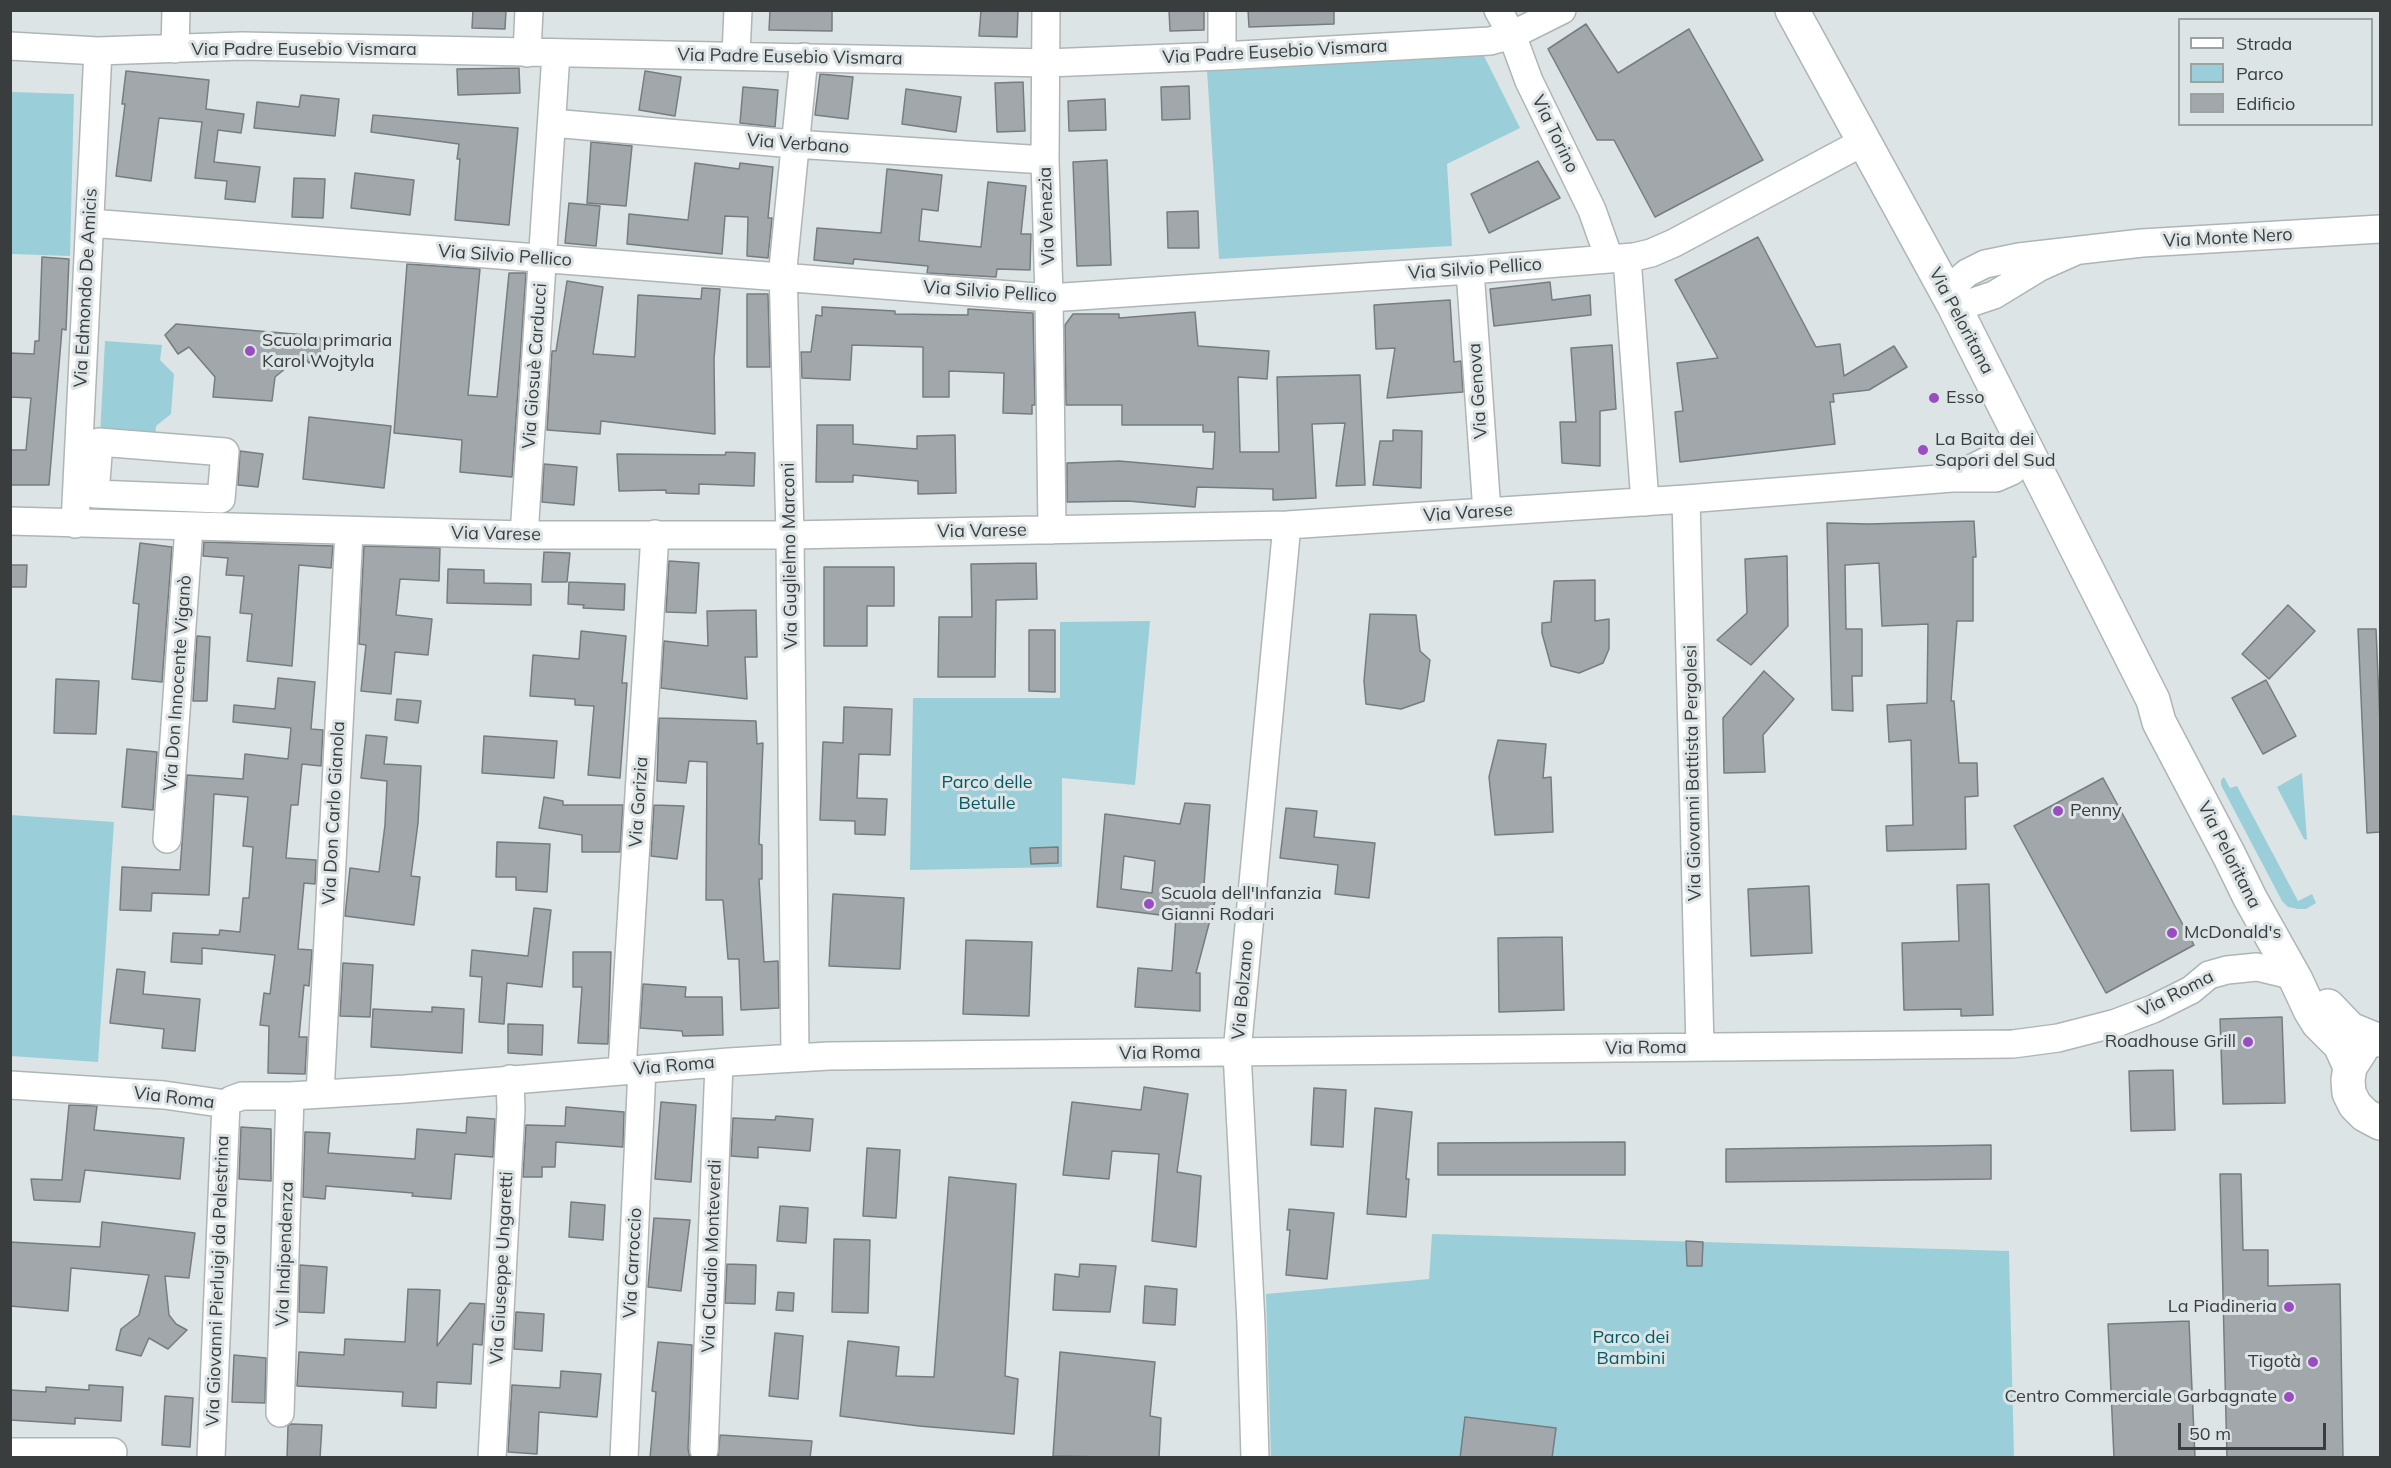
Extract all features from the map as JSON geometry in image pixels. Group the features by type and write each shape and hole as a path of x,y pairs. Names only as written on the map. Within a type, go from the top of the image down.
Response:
{"main road":[{"name":"Via Peloritana","path":"1792,10 1953,304 2153,700 2159,722 2250,898 2296,980 2310,1010 2318,1023 2340,1045 2350,1067"},
{"name":"Via Peloritana","path":"2153,700 2172,716 2210,782 2326,1005 2340,1022 2350,1029 2379,1039"},
{"path":"2379,1039 2365,1046 2357,1055 2350,1067 2348,1080 2349,1093 2355,1105 2365,1115 2380,1123"}],"street":[{"path":"175,49 176,10"},
{"path":"527,53 529,10"},
{"path":"736,55 738,10"},
{"name":"Via Venezia","path":"1046,10 1045,160 1052,530"},
{"path":"1222,10 1222,56"},
{"name":"Via Torino","path":"1498,10 1512,35 1529,81 1618,258 1645,502"},
{"name":"Via Padre Eusebio Vismara","path":"10,46 98,51 242,46 1047,63 1222,56 1490,40 1512,35 1562,10"},
{"name":"Via Edmondo De Amicis","path":"75,524 98,51"},
{"name":"Via Giosuè Carducci","path":"524,535 556,54"},
{"name":"Via Guglielmo Marconi","path":"795,1057 790,535 783,278 804,57"},
{"name":"Via Verbano","path":"552,123 794,144 1045,160"},
{"name":"Via Silvio Pellico","path":"90,223 1049,298 1470,270 1618,258 1651,253 1674,243 1863,142"},
{"name":"Via Monte Nero","path":"1953,304 1958,281 1967,273 1985,264 2019,257 2142,243 2380,229"},
{"name":"Via Genova","path":"1470,270 1487,512"},
{"path":"99,442 225,452 221,500 95,494 99,442"},
{"name":"Via Varese","path":"10,521 524,535 790,535 1287,525 1645,502 1952,478 2007,451 2029,452"},
{"name":"Via Giovanni Battista Pergolesi","path":"1686,499 1700,1047"},
{"name":"Via Bolzano","path":"1255,1458 1251,1323 1237,1052 1287,525"},
{"name":"Via Don Innocente Viganò","path":"167,839 189,526"},
{"name":"Via Don Carlo Gianola","path":"320,1094 349,532"},
{"name":"Via Gorizia","path":"632,1070 655,534"},
{"name":"Via Roma","path":"10,1084 164,1095 226,1104 243,1096 320,1094 795,1057 2013,1044 2083,1033 2153,1009 2191,990 2209,975 2227,970 2257,967 2286,974 2296,980"},
{"name":"Via Claudio Monteverdi","path":"704,1450 719,1063"},
{"name":"Via Carroccio","path":"624,1458 632,1070"},
{"name":"Via Giuseppe Ungaretti","path":"492,1458 511,1109 510,1079"},
{"name":"Via Indipendenza","path":"280,1413 290,1096"},
{"name":"Via Giovanni Pierluigi da Palestrina","path":"211,1458 226,1104"},
{"path":"10,1452 113,1452"}],"green space":[{"path":"1483,54 1520,128 1447,164 1452,246 1219,259 1207,70"},
{"path":"11,92 74,94 70,256 11,254"},
{"path":"105,341 162,345 160,360 174,374 171,414 156,426 155,439 100,435"},
{"name":"Parco delle Betulle","path":"1150,621 1135,785 1062,778 1062,867 910,870 913,698 1060,698 1060,622"},
{"path":"2302,773 2307,840 2304,839 2277,787"},
{"path":"2224,777 2230,788 2237,786 2298,901 2312,894 2316,903 2306,909 2298,909 2288,907 2282,901 2221,785"},
{"path":"10,815 114,822 98,1062 11,1056"},
{"name":"Parco dei Bambini","path":"1432,1234 2009,1251 2014,1457 1552,1457 1555,1428 1460,1457 1271,1457 1266,1294 1429,1279"}],"building":[{"path":"473,10 506,10 505,29 472,28"},
{"path":"770,10 832,10 832,31 769,30"},
{"path":"981,10 1018,10 1017,37 979,36"},
{"path":"1169,10 1204,10 1204,30 1170,31"},
{"path":"1248,10 1334,10 1334,24 1249,27"},
{"path":"1586,24 1618,73 1689,29 1763,160 1655,217 1614,140 1597,140 1548,49"},
{"path":"519,68 520,93 458,95 457,69"},
{"path":"126,71 209,80 206,109 244,114 241,133 218,130 214,162 260,167 255,202 225,199 227,181 195,178 202,122 159,118 151,181 116,176 125,104 122,104"},
{"path":"645,71 681,77 675,116 639,110"},
{"path":"820,74 853,77 848,119 815,115"},
{"path":"1023,82 1025,131 997,132 995,83"},
{"path":"1189,86 1190,119 1162,120 1161,87"},
{"path":"743,87 778,90 775,127 740,123"},
{"path":"906,89 961,97 956,132 902,124"},
{"path":"301,95 339,99 335,136 254,128 257,102 299,107"},
{"path":"1105,99 1106,130 1069,131 1068,101"},
{"path":"373,115 518,128 509,225 455,220 459,144 371,132"},
{"path":"591,142 632,146 626,206 587,203"},
{"path":"1107,160 1111,265 1077,266 1073,162"},
{"path":"1538,161 1560,198 1489,233 1471,194"},
{"path":"695,163 739,169 740,163 773,167 768,218 772,218 768,258 747,256 748,217 725,216 722,254 627,244 629,214 688,220"},
{"path":"887,169 942,175 938,211 922,209 919,241 981,247 988,182 1026,186 1021,234 1031,234 1030,270 997,269 996,277 927,273 928,266 854,259 853,264 814,260 817,228 881,233"},
{"path":"355,173 414,180 410,215 351,208"},
{"path":"294,178 325,179 323,218 292,217"},
{"path":"569,203 600,206 596,246 565,243"},
{"path":"1198,211 1199,248 1168,248 1167,212"},
{"path":"1758,237 1816,347 1840,344 1844,376 1894,346 1907,367 1869,390 1833,394 1834,402 1830,402 1835,444 1680,462 1675,412 1683,411 1677,363 1718,358 1675,280"},
{"path":"42,257 69,259 66,330 62,329 49,485 10,485 10,450 26,450 31,398 10,397 10,353 34,354 35,341 39,341"},
{"path":"407,264 480,269 468,395 497,397 509,273 526,273 512,477 460,472 462,440 394,433"},
{"path":"567,281 603,287 593,354 635,357 638,295 701,299 702,288 720,289 714,359 715,434 601,421 600,434 547,430 552,351 556,351"},
{"path":"1550,282 1552,300 1590,295 1591,315 1494,326 1490,289"},
{"path":"747,294 768,294 770,367 747,367"},
{"path":"1450,300 1454,362 1461,361 1463,392 1387,398 1395,348 1376,349 1374,305"},
{"path":"822,307 895,311 895,314 968,315 968,309 1033,313 1035,405 1032,405 1032,414 1003,413 1004,373 949,371 949,397 923,397 923,347 852,345 850,380 802,378 801,352 811,352 816,315 822,316"},
{"path":"1195,312 1198,346 1269,351 1267,379 1238,377 1240,452 1279,452 1277,377 1360,375 1365,485 1336,486 1345,423 1312,424 1316,498 1273,500 1273,489 1197,487 1195,507 1128,501 1067,502 1067,463 1119,461 1213,469 1215,432 1203,432 1203,425 1122,425 1122,405 1066,405 1065,325 1073,314 1119,314 1119,318"},
{"path":"176,324 318,336 327,347 309,363 302,355 275,377 272,401 213,397 215,377 189,347 178,354 165,335"},
{"path":"1612,345 1616,409 1600,411 1600,466 1562,463 1560,422 1576,422 1571,348"},
{"path":"309,417 391,426 384,488 303,479"},
{"path":"817,425 853,425 853,444 917,449 917,436 955,435 956,493 918,494 918,481 853,475 853,482 816,482"},
{"path":"1393,430 1422,431 1421,488 1373,485 1380,441 1393,441"},
{"path":"240,451 263,454 258,487 238,485"},
{"path":"726,452 755,453 754,486 699,484 699,494 666,493 666,490 619,491 617,454 725,455"},
{"path":"544,464 577,467 574,505 542,502"},
{"path":"1974,521 1976,557 1973,557 1973,621 1957,621 1951,701 1954,701 1959,763 1977,763 1978,796 1965,797 1966,849 1887,851 1886,826 1913,825 1911,740 1889,742 1887,705 1927,703 1928,624 1882,626 1879,563 1845,565 1846,629 1862,629 1862,676 1852,676 1853,711 1832,710 1827,523"},
{"path":"204,542 333,546 331,568 299,565 292,666 247,661 252,614 240,613 244,576 226,575 228,558 203,556"},
{"path":"140,543 172,547 162,682 132,679 139,604 133,603"},
{"path":"364,546 440,548 439,581 400,579 396,615 432,619 428,655 395,652 391,694 361,691 366,645 359,644"},
{"path":"544,552 570,553 567,582 542,582"},
{"path":"1787,556 1788,626 1751,665 1717,640 1747,613 1745,559"},
{"path":"669,561 699,563 696,613 666,612"},
{"path":"1036,563 1037,599 996,600 995,677 938,677 939,617 972,617 971,564"},
{"path":"10,565 27,565 26,587 10,587"},
{"path":"824,567 894,567 894,606 867,606 867,646 824,646"},
{"path":"448,569 484,570 484,583 531,584 531,605 447,603"},
{"path":"1595,580 1595,621 1609,619 1609,649 1603,663 1579,673 1551,666 1542,633 1542,623 1551,622 1554,581"},
{"path":"569,582 625,584 624,610 583,608 584,605 568,604"},
{"path":"2288,605 2315,631 2269,679 2242,654"},
{"path":"756,610 757,657 745,657 747,699 661,688 664,641 708,646 707,611"},
{"path":"1370,614 1416,615 1420,651 1430,660 1424,701 1401,709 1366,704 1364,681"},
{"path":"2358,629 2376,629 2380,723 2380,832 2367,833"},
{"path":"1029,630 1055,630 1055,692 1029,691"},
{"path":"581,631 626,636 622,683 627,683 620,778 588,775 594,706 575,705 575,699 530,696 533,655 579,659"},
{"path":"197,636 210,637 207,701 193,701"},
{"path":"1764,671 1794,699 1763,735 1765,772 1724,773 1723,718"},
{"path":"278,678 315,682 311,729 323,730 321,766 302,764 298,805 291,805 286,858 316,860 315,884 304,883 298,949 312,950 309,986 304,985 299,1037 307,1037 305,1074 268,1073 269,1026 260,1025 264,993 270,994 275,955 202,948 202,964 171,962 173,933 219,935 220,930 240,932 243,898 249,898 253,847 243,846 248,797 214,794 209,895 152,893 151,911 120,910 122,867 180,870 187,775 243,779 245,754 288,759 291,728 233,722 234,705 275,709"},
{"path":"56,679 99,681 96,734 54,733"},
{"path":"2266,680 2296,736 2263,754 2232,698"},
{"path":"397,699 421,701 418,723 395,720"},
{"path":"844,707 892,709 890,755 859,754 857,798 887,799 885,835 855,834 855,821 820,820 823,742 843,743"},
{"path":"659,718 756,721 757,744 763,743 759,844 762,845 762,879 759,879 764,962 778,961 779,1008 741,1010 739,959 728,959 723,900 706,900 707,762 689,761 686,783 657,781"},
{"path":"366,735 387,737 384,764 421,766 418,823 411,876 420,877 414,925 345,916 350,868 379,872 385,825 387,781 361,778"},
{"path":"484,736 557,741 554,778 482,773"},
{"path":"1498,740 1546,744 1543,778 1551,777 1553,832 1495,835 1489,777"},
{"path":"127,749 157,752 153,810 122,807"},
{"path":"2103,778 2194,945 2106,993 2014,826"},
{"path":"544,797 563,801 563,805 623,805 620,852 582,852 582,835 539,828"},
{"path":"1185,803 1210,805 1203,898 1215,901 1196,973 1200,973 1200,1011 1135,1007 1138,968 1172,971 1176,917 1097,907 1105,814 1180,824","holes":["1124,856 1155,861 1152,893 1121,889"]},
{"path":"654,805 684,806 677,859 651,856"},
{"path":"1286,808 1317,811 1314,837 1375,843 1369,898 1335,894 1338,865 1280,858"},
{"path":"497,842 550,844 547,892 516,890 516,877 496,877"},
{"path":"1058,847 1058,863 1031,864 1030,848"},
{"path":"1989,884 1993,1015 1961,1016 1961,1009 1904,1010 1902,943 1959,941 1957,885"},
{"path":"1809,886 1812,953 1751,956 1748,889"},
{"path":"833,894 904,898 900,969 829,966"},
{"path":"534,908 551,910 542,987 507,983 504,1024 479,1022 482,977 470,976 472,950 528,956"},
{"path":"1562,937 1564,1010 1499,1012 1498,938"},
{"path":"966,940 1032,942 1029,1016 963,1014"},
{"path":"573,952 611,952 608,1044 578,1043 582,987 573,987"},
{"path":"343,963 373,965 370,1017 340,1016"},
{"path":"117,969 145,972 143,994 200,999 195,1051 162,1048 164,1029 110,1023"},
{"path":"643,984 686,987 685,997 722,997 723,1035 683,1036 682,1031 640,1028"},
{"path":"432,1007 464,1009 462,1053 371,1047 373,1009 432,1012"},
{"path":"2282,1017 2285,1103 2223,1104 2220,1019"},
{"path":"508,1024 543,1025 542,1055 508,1053"},
{"path":"2173,1070 2175,1130 2131,1131 2129,1071"},
{"path":"1144,1087 1188,1094 1177,1172 1201,1176 1196,1247 1152,1241 1159,1154 1112,1151 1109,1179 1063,1175 1072,1102 1141,1110"},
{"path":"1314,1088 1346,1090 1343,1147 1311,1145"},
{"path":"661,1102 696,1105 691,1182 655,1179"},
{"path":"69,1105 97,1106 94,1130 184,1138 180,1179 85,1170 80,1202 34,1200 31,1179 62,1180"},
{"path":"566,1107 624,1112 623,1147 556,1142 555,1167 542,1167 542,1177 523,1177 526,1125 565,1126"},
{"path":"1375,1108 1412,1112 1406,1179 1409,1179 1406,1217 1367,1214"},
{"path":"776,1116 813,1119 810,1151 758,1147 758,1158 731,1156 733,1118 775,1120"},
{"path":"467,1117 495,1119 493,1157 455,1154 451,1199 412,1196 413,1193 326,1186 325,1199 303,1197 305,1132 330,1133 328,1153 415,1159 417,1129 466,1133"},
{"path":"241,1127 271,1129 271,1181 239,1179"},
{"path":"1625,1142 1625,1175 1438,1175 1438,1143"},
{"path":"1991,1145 1991,1179 1726,1182 1726,1149"},
{"path":"867,1148 900,1150 896,1218 863,1216"},
{"path":"2220,1174 2241,1174 2243,1250 2268,1250 2268,1286 2340,1284 2343,1458 2227,1458"},
{"path":"949,1177 1016,1184 1005,1376 1018,1379 1014,1434 919,1426 840,1416 848,1341 899,1347 896,1376 934,1377"},
{"path":"571,1202 605,1205 603,1240 569,1237"},
{"path":"780,1206 808,1208 806,1243 777,1241"},
{"path":"1289,1209 1334,1213 1327,1279 1286,1275 1290,1230 1287,1230"},
{"path":"654,1218 690,1220 681,1291 648,1287"},
{"path":"102,1222 195,1233 189,1278 165,1276 169,1315 176,1324 187,1330 168,1349 149,1338 141,1356 116,1350 121,1329 139,1315 149,1275 71,1268 68,1311 10,1306 10,1242 100,1247"},
{"path":"834,1239 870,1240 868,1313 832,1312"},
{"path":"1686,1241 1703,1242 1702,1266 1687,1266"},
{"path":"727,1264 756,1265 755,1304 725,1303"},
{"path":"1080,1264 1116,1266 1110,1312 1053,1310 1055,1274 1079,1277"},
{"path":"300,1265 327,1267 324,1313 299,1312"},
{"path":"1145,1286 1177,1289 1175,1325 1143,1323"},
{"path":"408,1289 440,1290 437,1346 470,1303 485,1304 482,1345 473,1344 471,1384 437,1382 436,1408 402,1406 403,1392 297,1386 299,1352 344,1355 345,1339 405,1342"},
{"path":"778,1292 794,1293 793,1311 776,1310"},
{"path":"516,1312 544,1314 542,1351 514,1349"},
{"path":"2189,1321 2195,1458 2114,1458 2108,1324"},
{"path":"775,1333 803,1336 798,1399 769,1396"},
{"path":"658,1342 692,1345 688,1449 690,1458 650,1458 656,1392 652,1391"},
{"path":"1060,1352 1155,1362 1150,1416 1161,1418 1159,1458 1053,1456"},
{"path":"234,1355 266,1358 265,1403 232,1402"},
{"path":"561,1371 601,1374 597,1417 539,1412 537,1454 508,1452 512,1385 560,1388"},
{"path":"89,1385 123,1387 121,1421 75,1418 75,1424 10,1420 10,1390 46,1392 46,1387 89,1390"},
{"path":"165,1396 193,1398 190,1447 162,1445"},
{"path":"1465,1417 1556,1428 1552,1458 1460,1458"},
{"path":"291,1424 322,1425 320,1458 287,1458 288,1426"},
{"path":"720,1435 812,1441 810,1458 718,1458"}],"place":[{"name":"Scuola primaria Karol Wojtyla","path":"250,351"},
{"name":"Esso","path":"1934,398"},
{"name":"La Baita dei Sapori del Sud","path":"1923,450"},
{"name":"Penny","path":"2058,811"},
{"name":"Scuola dell'Infanzia Gianni Rodari","path":"1149,904"},
{"name":"McDonald's","path":"2172,933"},
{"name":"Roadhouse Grill","path":"2248,1042"},
{"name":"La Piadineria","path":"2289,1307"},
{"name":"Tigotà","path":"2313,1362"},
{"name":"Centro Commerciale Garbagnate","path":"2289,1397"}]}
